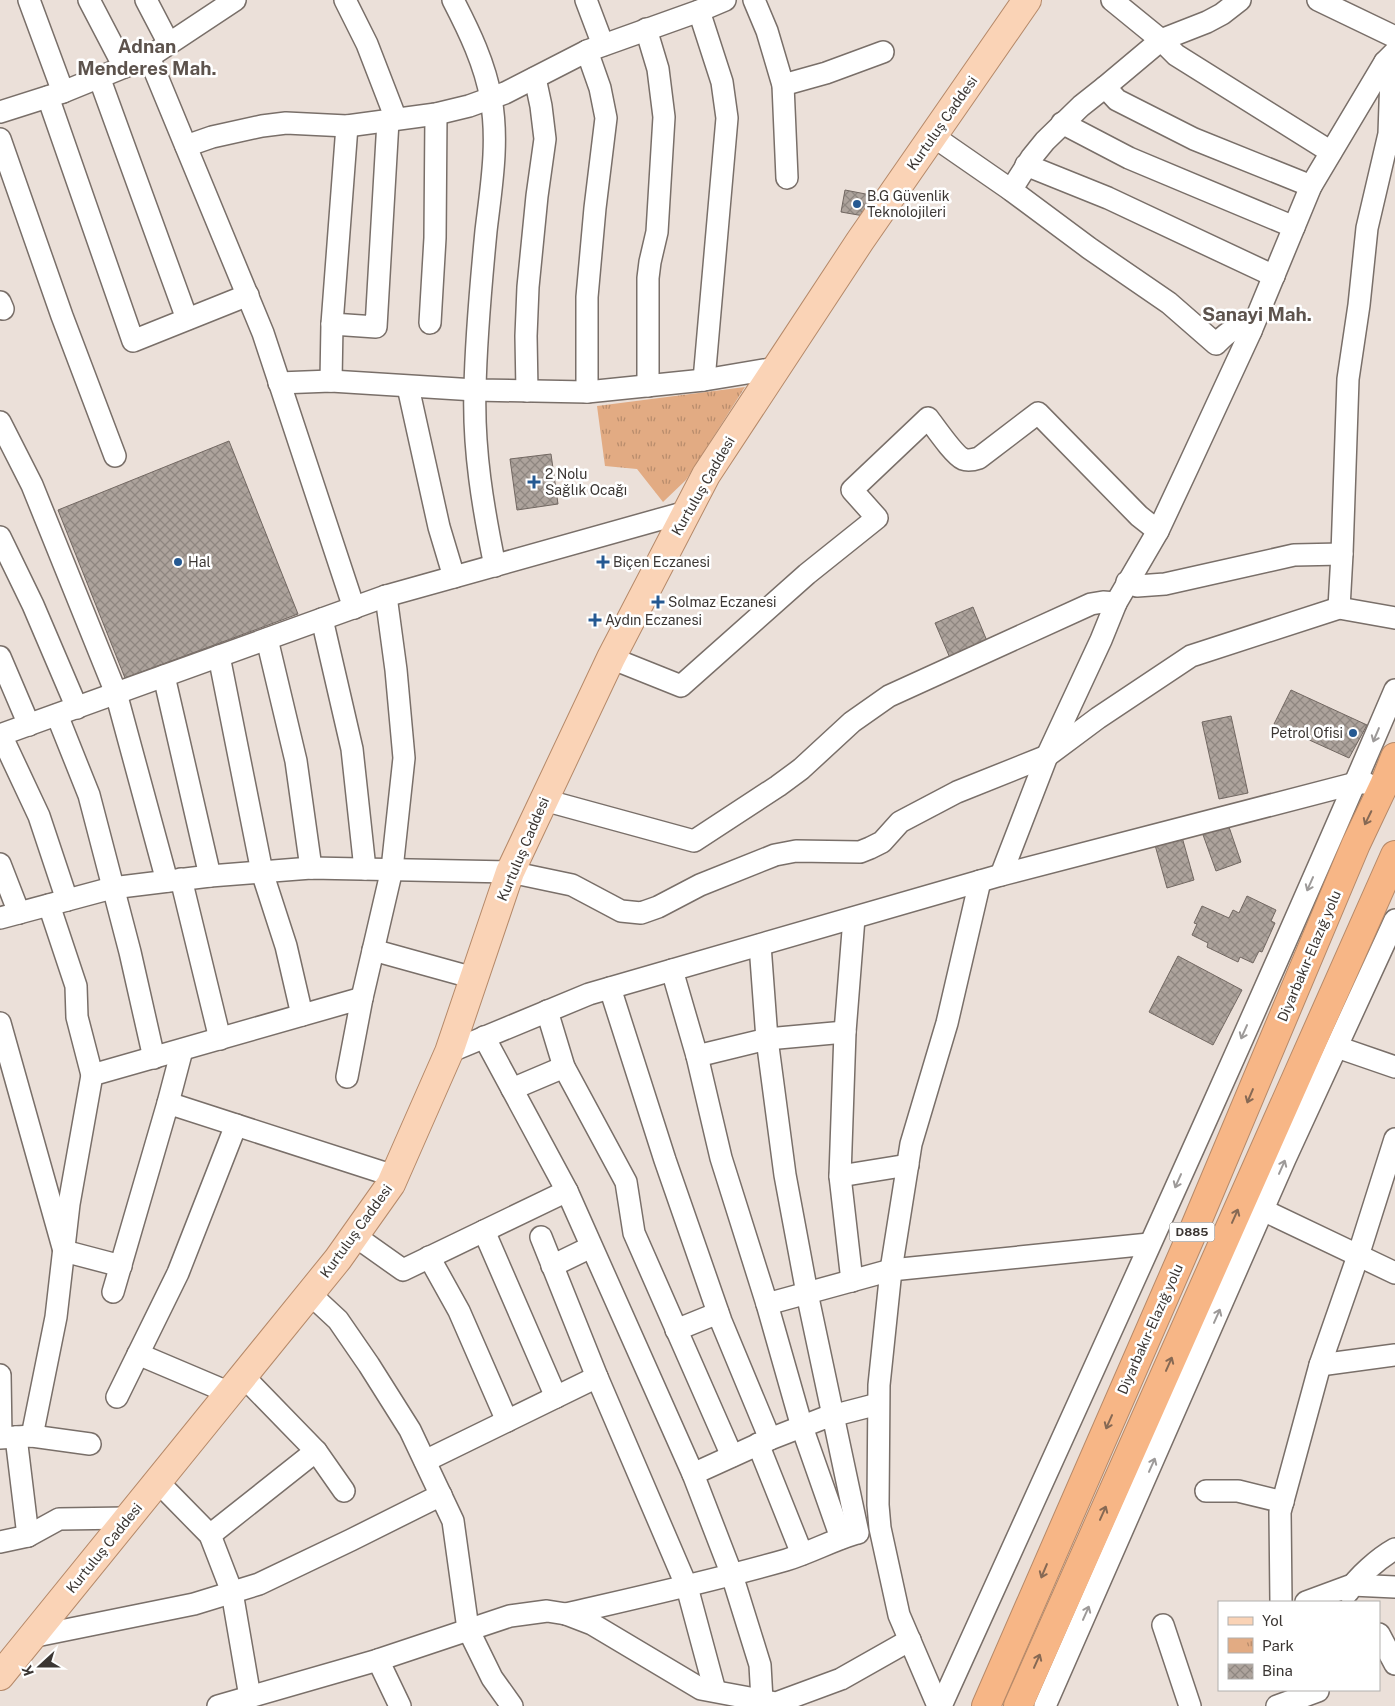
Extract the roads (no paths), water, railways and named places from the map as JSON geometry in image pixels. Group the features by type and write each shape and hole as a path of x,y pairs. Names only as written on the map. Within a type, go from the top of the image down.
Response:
{"highway":[{"name":"Diyarbakır-Elazığ yolu","path":"986,1706 1194,1229 1356,844 1390,787 1395,757"},
{"name":"D885","path":"1018,1706 1395,855"}],"main road":[{"name":"Kurtuluş Caddesi","path":"0,1676 310,1294 355,1236 391,1184 450,1052 510,872 612,658 686,512 706,475 860,241 1025,1"}],"street":[{"path":"30,0 55,95 133,341 248,295"},
{"path":"89,0 124,67"},
{"path":"146,0 169,44"},
{"path":"0,112 55,95 149,57 235,0"},
{"path":"332,324 376,327 392,120 367,44 345,0"},
{"path":"453,0 475,46 491,99 494,156 481,283 475,390 478,466 495,566"},
{"path":"586,0 606,118 587,297 587,392"},
{"path":"186,146 239,130 286,123 347,126 436,114 469,106 491,99 595,48 725,0"},
{"path":"754,0 767,31 783,85 787,178"},
{"path":"1112,0 1176,54 1331,152"},
{"path":"1011,190 1026,165 1044,141 1062,123 1161,40 1207,22 1222,14 1240,0"},
{"path":"1318,0 1395,37"},
{"path":"699,11 722,82 727,118 704,380"},
{"path":"646,30 658,69 664,117 657,232 648,278 648,386"},
{"path":"783,85 826,73 883,52"},
{"path":"149,57 248,295 354,608"},
{"path":"1000,876 1047,756 1126,582 1158,531 1251,331 1311,186 1390,57"},
{"path":"1339,608 1348,379 1368,228 1392,134 1390,57"},
{"path":"99,77 187,319"},
{"path":"527,391 526,336 528,287 545,139 535,78"},
{"path":"1105,88 1117,100 1194,139 1311,186"},
{"path":"430,323 435,238 436,114"},
{"path":"1062,123 1129,158 1294,227"},
{"path":"331,381 332,324 347,126"},
{"path":"932,136 1169,303 1216,344 1229,331 1245,329 1251,331"},
{"path":"0,139 62,316 115,456"},
{"path":"1026,165 1108,198 1274,276"},
{"path":"279,383 331,381 475,390 587,392 704,380 776,368"},
{"path":"408,387 439,527 454,578"},
{"path":"612,658 680,686 807,574 877,518 852,490 928,418 957,455 967,460 973,460 1038,413 1139,516 1158,531"},
{"path":"0,422 32,485 116,693 174,880 220,1039"},
{"path":"12,1437 56,1317 69,1204 92,1075 77,1017 76,986 39,816 1,735 386,596 686,512"},
{"path":"0,537 77,708"},
{"path":"1126,582 1136,586 1165,584 1294,555 1342,554"},
{"path":"347,1077 362,998 392,869 404,758 396,670 386,596"},
{"path":"544,800 694,841 778,786 819,754 852,722 889,696 1091,604 1103,602 1116,603"},
{"path":"0,864 10,916 112,888 210,876 311,868 510,872 572,885 621,911 641,913 658,907 700,885 775,854 796,851 860,852 870,848 882,842 900,822 957,792 1047,756 1098,718 1191,656 1339,608 1395,618"},
{"path":"322,619 352,749 365,869"},
{"path":"268,639 296,761 311,868"},
{"path":"219,656 262,872 286,946 302,1015"},
{"path":"0,657 29,725"},
{"path":"164,676 210,876"},
{"path":"940,1706 1150,1244 1356,783 1395,690"},
{"path":"57,715 89,795 130,952 154,1058"},
{"path":"450,1052 589,994 980,881 1356,783 1390,787"},
{"path":"940,1706 899,1616 880,1528 878,1505 878,1385 892,1270 911,1144 947,1023 980,881"},
{"path":"852,1281 840,1176 845,1032 854,918"},
{"path":"1045,1706 1263,1210 1395,920"},
{"path":"760,945 767,1039 785,1175 832,1416 850,1536"},
{"path":"373,950 474,978"},
{"path":"672,970 697,1056 721,1158 802,1427 850,1536"},
{"path":"610,988 665,1160 802,1554"},
{"path":"92,1075 362,998"},
{"path":"547,1011 564,1067 626,1182 634,1233 732,1456"},
{"path":"0,1023 64,1251"},
{"path":"697,1056 767,1039 845,1032"},
{"path":"484,1037 566,1191 693,1474 732,1575 760,1665 768,1704"},
{"path":"1337,1047 1395,1067"},
{"path":"113,1292 182,1050"},
{"path":"512,1089 564,1067"},
{"path":"168,1103 394,1176"},
{"path":"117,1398 178,1273 236,1125"},
{"path":"1281,1601 1280,1512 1320,1365 1358,1256 1395,1139"},
{"path":"840,1176 908,1165"},
{"path":"355,1236 403,1270 566,1191"},
{"path":"1263,1210 1395,1273"},
{"path":"484,1231 556,1397"},
{"path":"540,1237 687,1587 715,1691"},
{"path":"766,1304 892,1270 1150,1244"},
{"path":"552,1266 591,1247"},
{"path":"64,1251 121,1266"},
{"path":"429,1257 459,1311 507,1421"},
{"path":"310,1294 338,1320 410,1430 453,1521 468,1629 492,1678 512,1706"},
{"path":"676,1330 718,1314"},
{"path":"138,1354 236,1385 316,1451 344,1491"},
{"path":"1320,1365 1395,1355"},
{"path":"0,1375 28,1536"},
{"path":"425,1461 597,1376"},
{"path":"693,1474 802,1427 832,1416 878,1404"},
{"path":"12,1437 90,1444"},
{"path":"210,1535 316,1451"},
{"path":"158,1482 210,1535 232,1592 250,1697"},
{"path":"1206,1491 1238,1491 1283,1502"},
{"path":"31,1637 194,1604 260,1584 441,1495"},
{"path":"0,1542 28,1536 59,1519 128,1518"},
{"path":"566,1614 732,1575 789,1559 850,1536 880,1528"},
{"path":"1351,1597 1386,1554 1395,1549"},
{"path":"1315,1601 1351,1597 1395,1587"},
{"path":"218,1706 378,1660 510,1616 547,1611 566,1614 592,1624 701,1689 768,1704 841,1679 910,1640"},
{"path":"1163,1626 1190,1706"},
{"path":"1380,1636 1395,1664"},
{"path":"378,1660 400,1706"},
{"path":"1277,1706 1321,1694"}],"place":[{"name":"B.G Güvenlik Teknolojileri","path":"857,204"},
{"name":"2 Nolu Sağlık Ocağı","path":"534,482"},
{"name":"Hal","path":"178,562"},
{"name":"Biçen Eczanesi","path":"603,562"},
{"name":"Solmaz Eczanesi","path":"658,602"},
{"name":"Aydın Eczanesi","path":"595,620"},
{"name":"Petrol Ofisi","path":"1353,733"}],"district":[{"name":"Adnan Menderes Mah.","path":"147,57"},
{"name":"Sanayi Mah.","path":"1257,314"}]}
